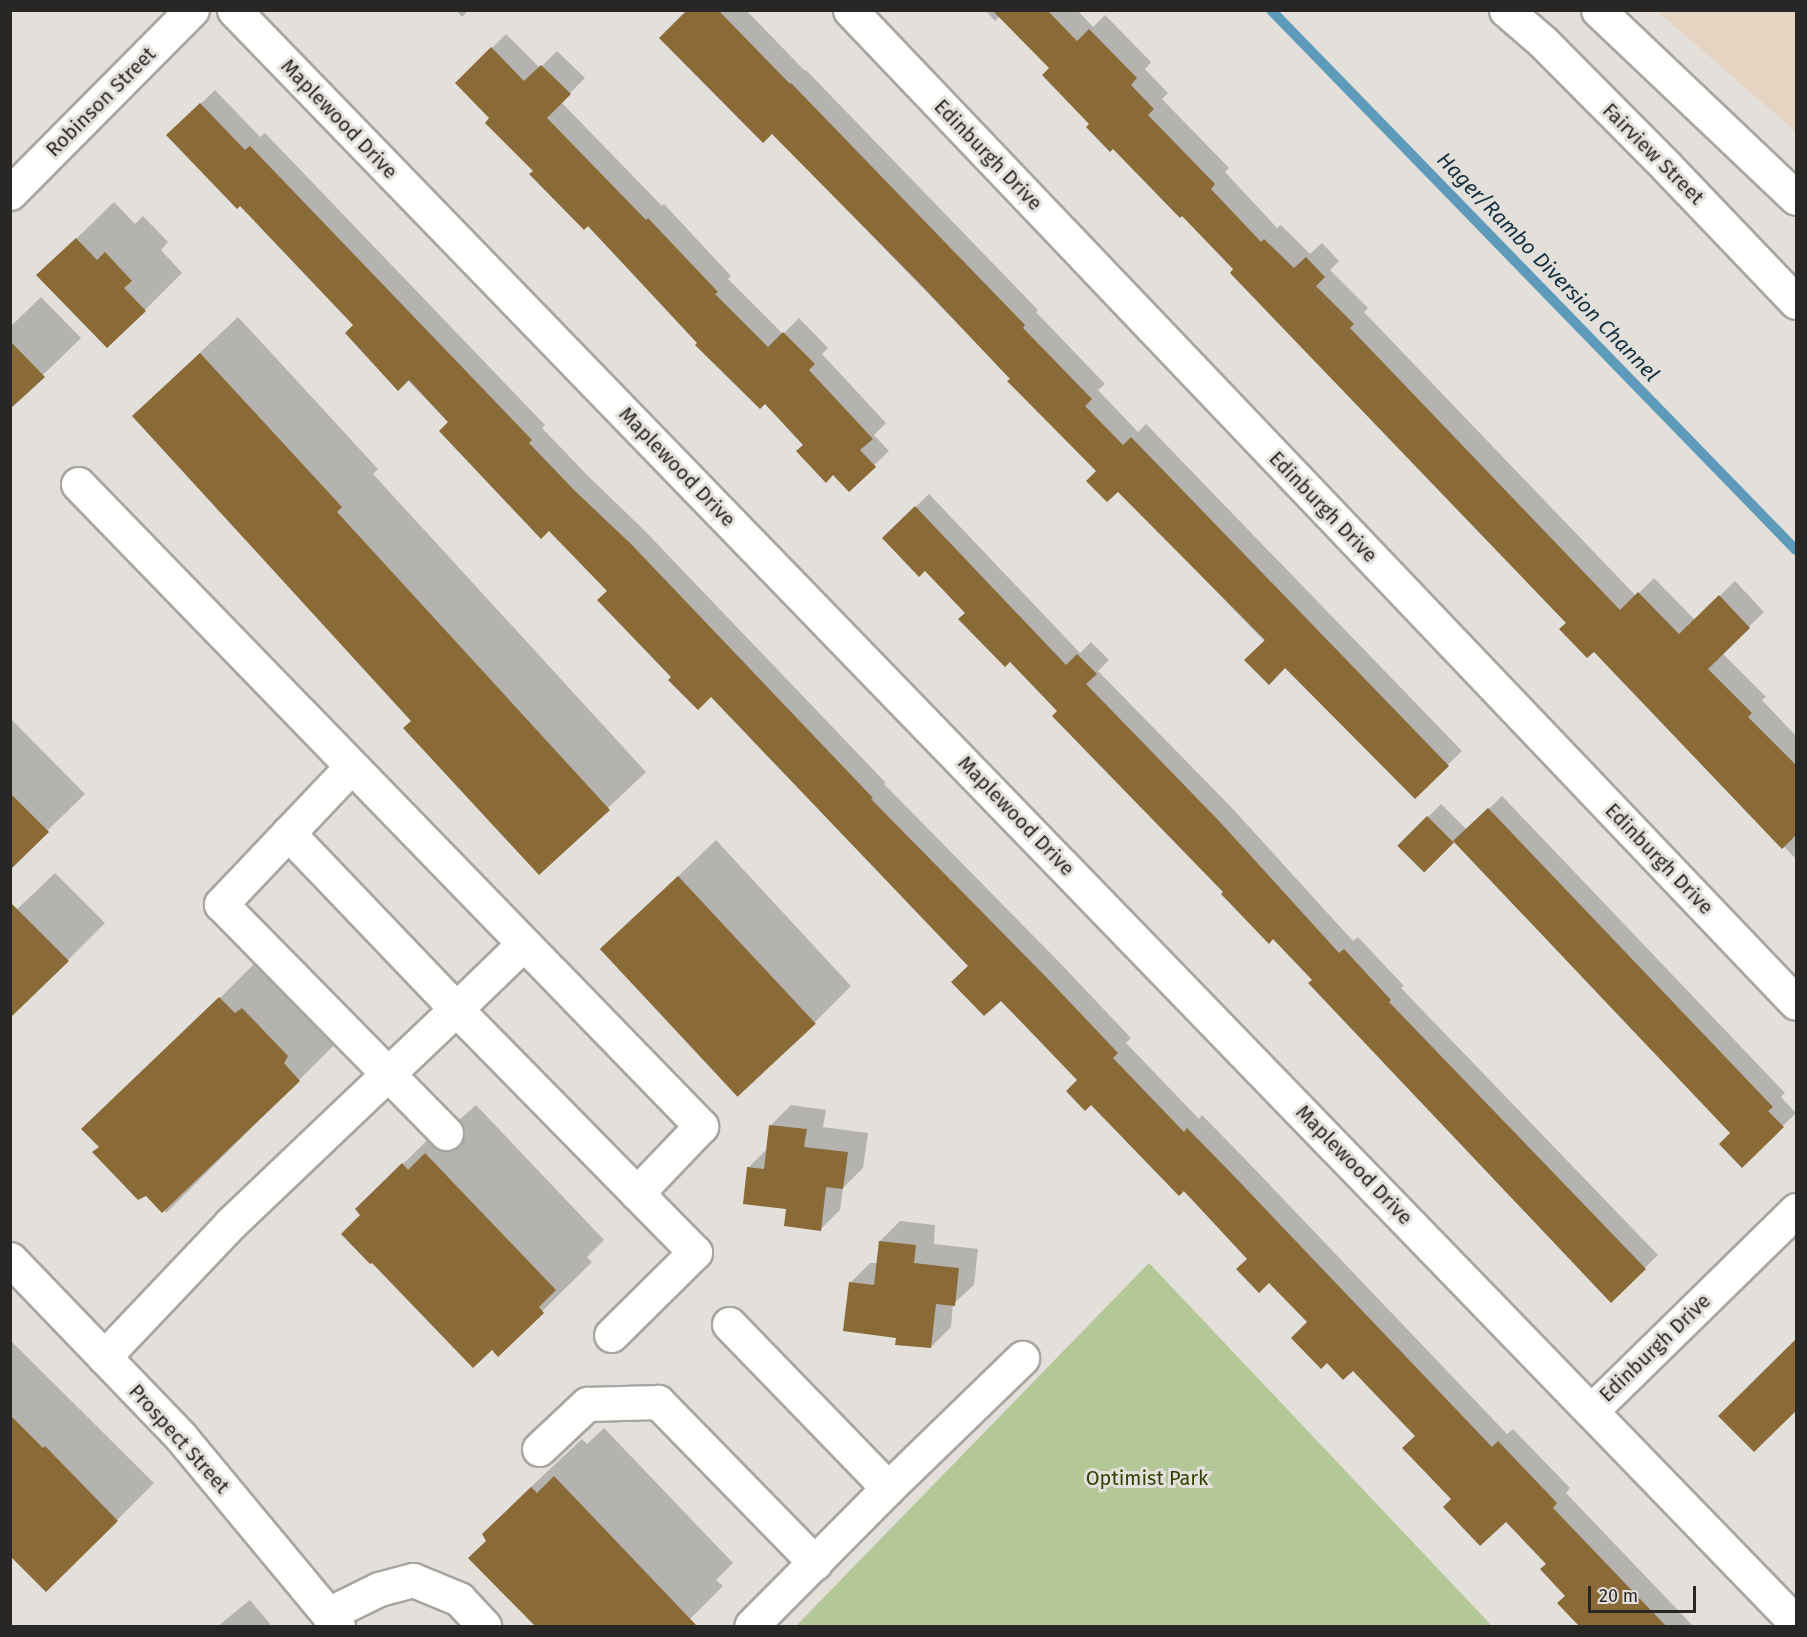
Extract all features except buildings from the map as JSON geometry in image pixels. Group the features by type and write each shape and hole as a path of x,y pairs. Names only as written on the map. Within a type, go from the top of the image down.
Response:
{"street":[{"name":"Robinson Street","path":"10,194 192,10"},
{"name":"Maplewood Drive","path":"234,10 1797,1623"},
{"name":"Edinburgh Drive","path":"850,10 1797,1003"},
{"name":"Fairview Street","path":"1506,10 1543,42 1797,302"},
{"path":"1598,10 1797,198"},
{"path":"78,484 701,1126 637,1193"},
{"path":"351,767 221,904 446,1133"},
{"path":"288,834 695,1252 611,1335"},
{"path":"104,1357 230,1224 388,1076 523,944"},
{"name":"Edinburgh Drive","path":"1592,1410 1797,1210"},
{"name":"Prospect Street","path":"10,1259 181,1437 333,1620"},
{"path":"729,1324 888,1488"},
{"path":"751,1626 1022,1358"},
{"path":"539,1449 587,1404 658,1402 816,1563"},
{"path":"333,1620 379,1589 413,1580 459,1599 484,1626"}],"shaded area":[{"path":"1657,11 1796,11 1796,132"}],"green space":[{"name":"Optimist Park","path":"1149,1263 1492,1626 796,1626"}],"waterway":[{"name":"Hager/Rambo Diversion Channel","path":"1271,10 1796,550"}]}
